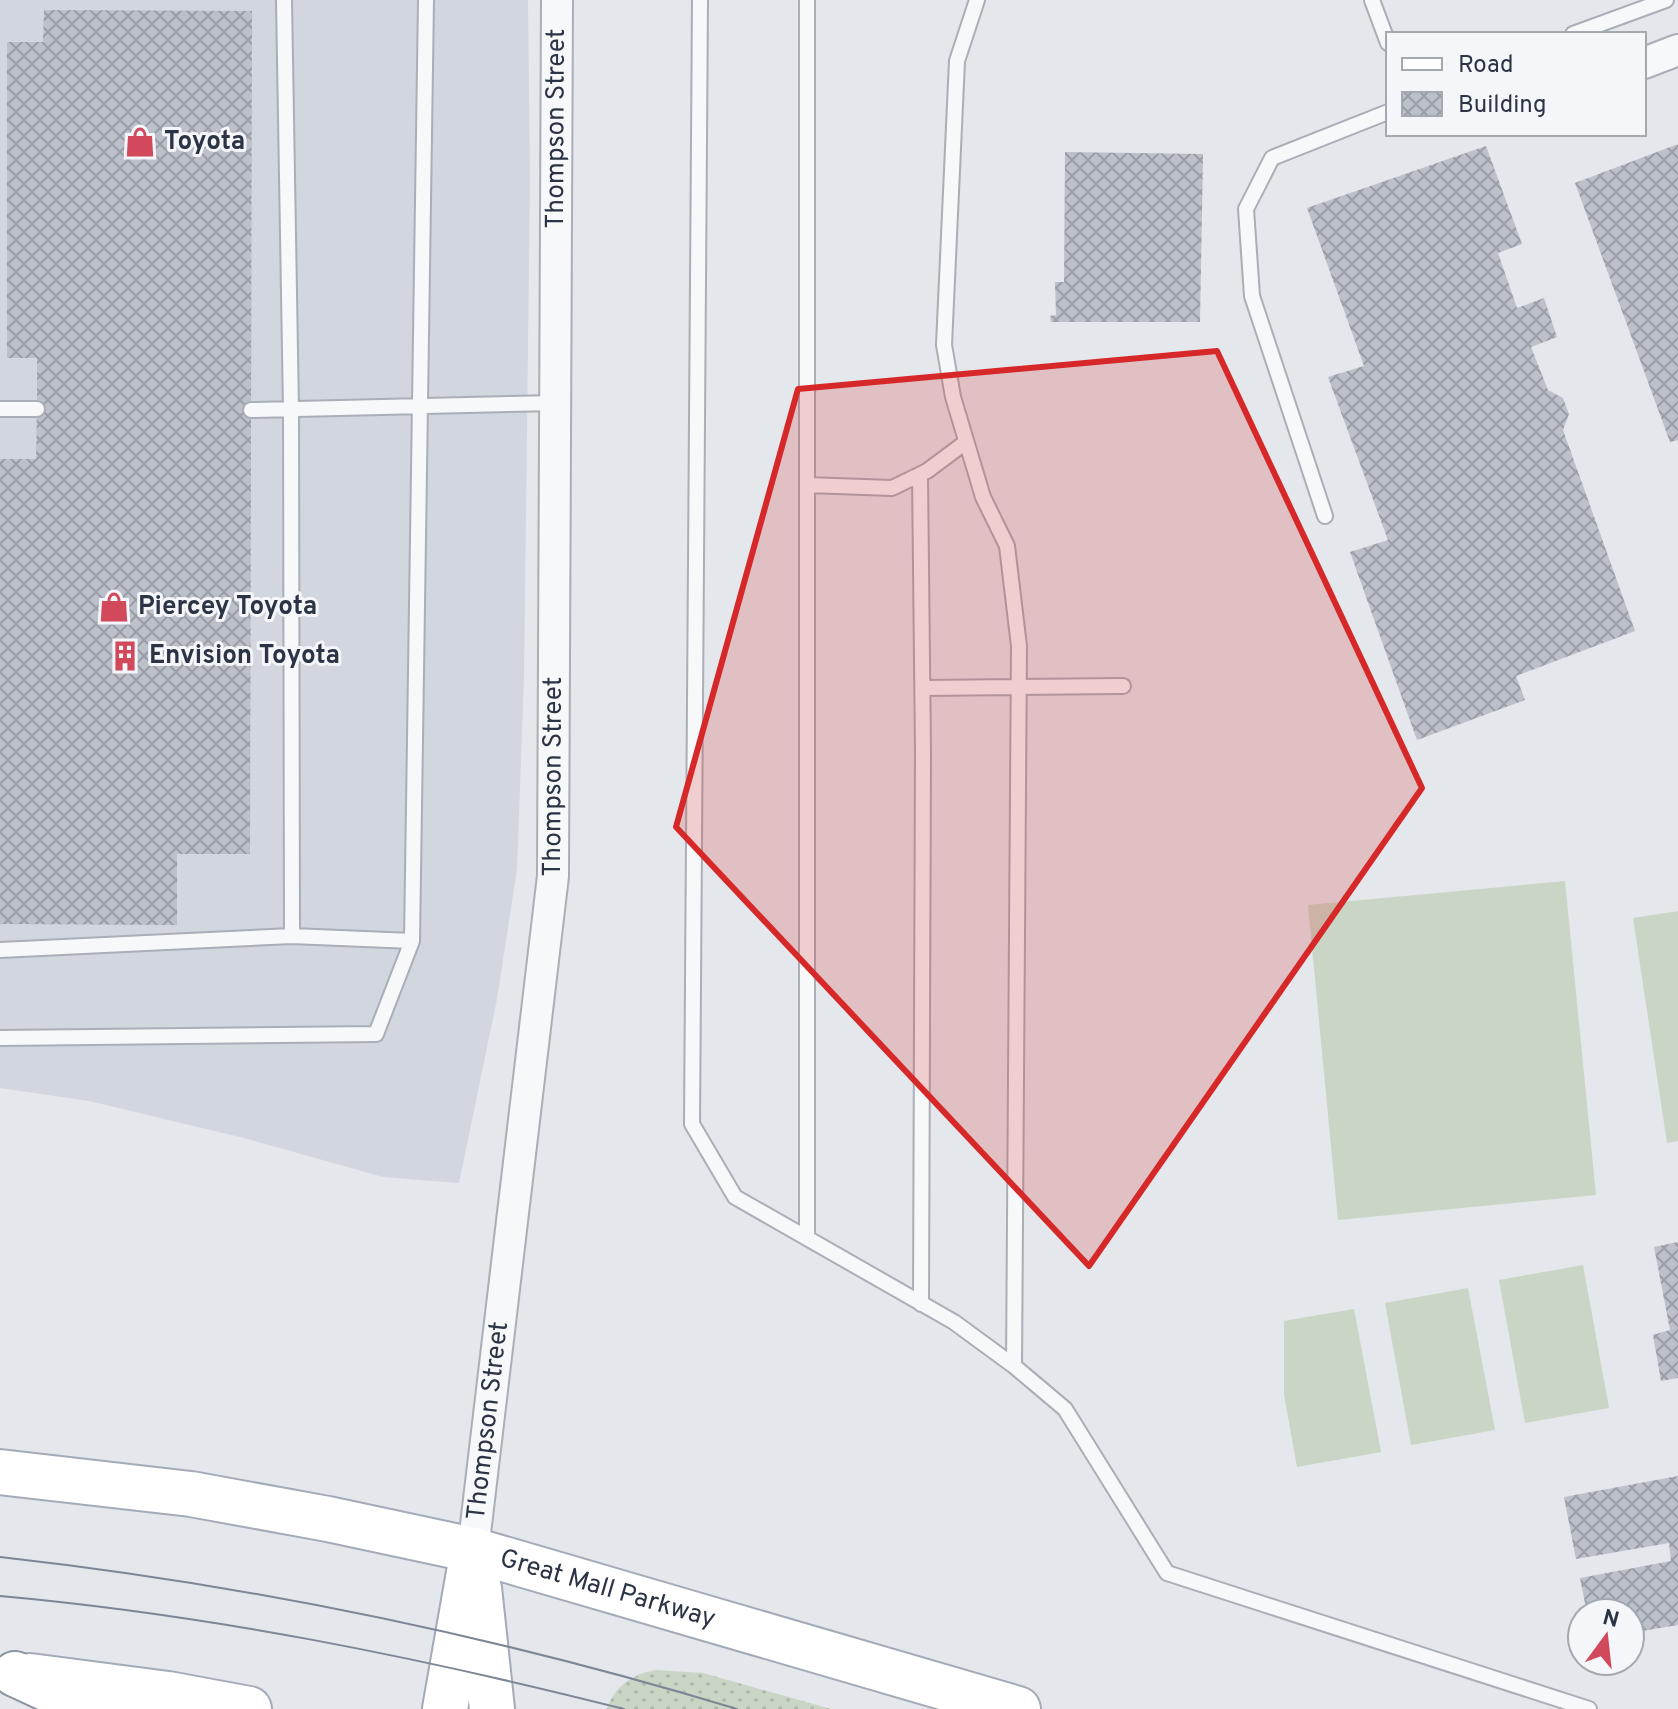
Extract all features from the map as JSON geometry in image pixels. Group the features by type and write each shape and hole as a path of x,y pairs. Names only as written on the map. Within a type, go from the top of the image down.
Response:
{"main road":[{"name":"Great Mall Parkway","path":"0,1472 191,1494 473,1550 1018,1709"},
{"name":"Thompson Street","path":"445,1709 473,1550"},
{"name":"Thompson Street","path":"473,1550 492,1709"},
{"path":"7,1674 91,1709"},
{"path":"7,1674 168,1694 249,1709"}],"street":[{"name":"Thompson Street","path":"473,1550 553,876 557,0"},
{"path":"1646,62 1678,50"}],"lane":[{"path":"284,0 291,410 292,936"},
{"path":"0,1038 376,1034 412,941 426,0"},
{"path":"700,0 692,1124 735,1197 954,1322 1065,1409 1167,1573 1589,1709"},
{"path":"807,0 807,1236"},
{"path":"977,0 957,61 944,345 953,397 983,497 1007,546 1019,646 1014,1366"},
{"path":"1372,0 1386,38"},
{"path":"1578,32 1666,0"},
{"path":"1325,516 1252,296 1246,209 1272,158 1386,113"},
{"path":"251,410 556,403"},
{"path":"0,409 37,409"},
{"path":"807,485 892,488 920,475 966,442"},
{"path":"920,475 923,688 921,1304"},
{"path":"923,688 1123,686"},
{"path":"0,950 292,936 412,941"}],"highlighted area":[{"path":"1217,351 1422,788 1089,1266 676,827 798,389"}],"shaded area":[{"name":"Envision Toyota","path":"0,0 528,0 530,180 524,677 517,869 497,999 459,1183 383,1177 244,1138 89,1101 0,1088"}],"green space":[{"path":"1565,881 1596,1195 1338,1220 1308,905"},
{"path":"1678,911 1678,1141 1667,1143 1633,918"},
{"path":"1583,1265 1609,1408 1525,1423 1499,1280"},
{"path":"1468,1288 1495,1430 1411,1445 1385,1303"},
{"path":"1354,1309 1381,1452 1297,1467 1284,1395 1284,1321"},
{"path":"656,1670 703,1673 831,1709 607,1709 614,1694 626,1682"}],"building":[{"name":"Envision Toyota","path":"44,10 252,11 250,854 177,854 177,925 0,924 0,459 36,459 37,409 37,358 7,358 7,42 43,42"},
{"path":"1678,144 1678,440 1670,442 1575,183"},
{"path":"1486,146 1522,244 1498,253 1517,308 1544,298 1557,337 1531,347 1548,390 1563,398 1569,414 1563,430 1635,631 1516,676 1525,700 1417,740 1350,552 1388,540 1328,377 1364,366 1307,208"},
{"path":"1065,152 1203,154 1200,322 1051,322 1050,316 1056,315 1055,282 1064,282"},
{"path":"1678,1242 1678,1378 1661,1381 1653,1335 1670,1330 1654,1247"},
{"path":"1678,1476 1678,1625 1646,1630 1646,1597 1584,1597 1580,1578 1671,1561 1669,1543 1576,1559 1564,1497"}],"tram line":[{"path":"0,1557 187,1582 372,1616 555,1658 737,1709"},
{"path":"0,1596 158,1614 314,1640 469,1672 624,1709"}],"place":[{"name":"Toyota","path":"140,142"},
{"name":"Piercey Toyota","path":"114,607"},
{"name":"Envision Toyota","path":"125,656"}]}
